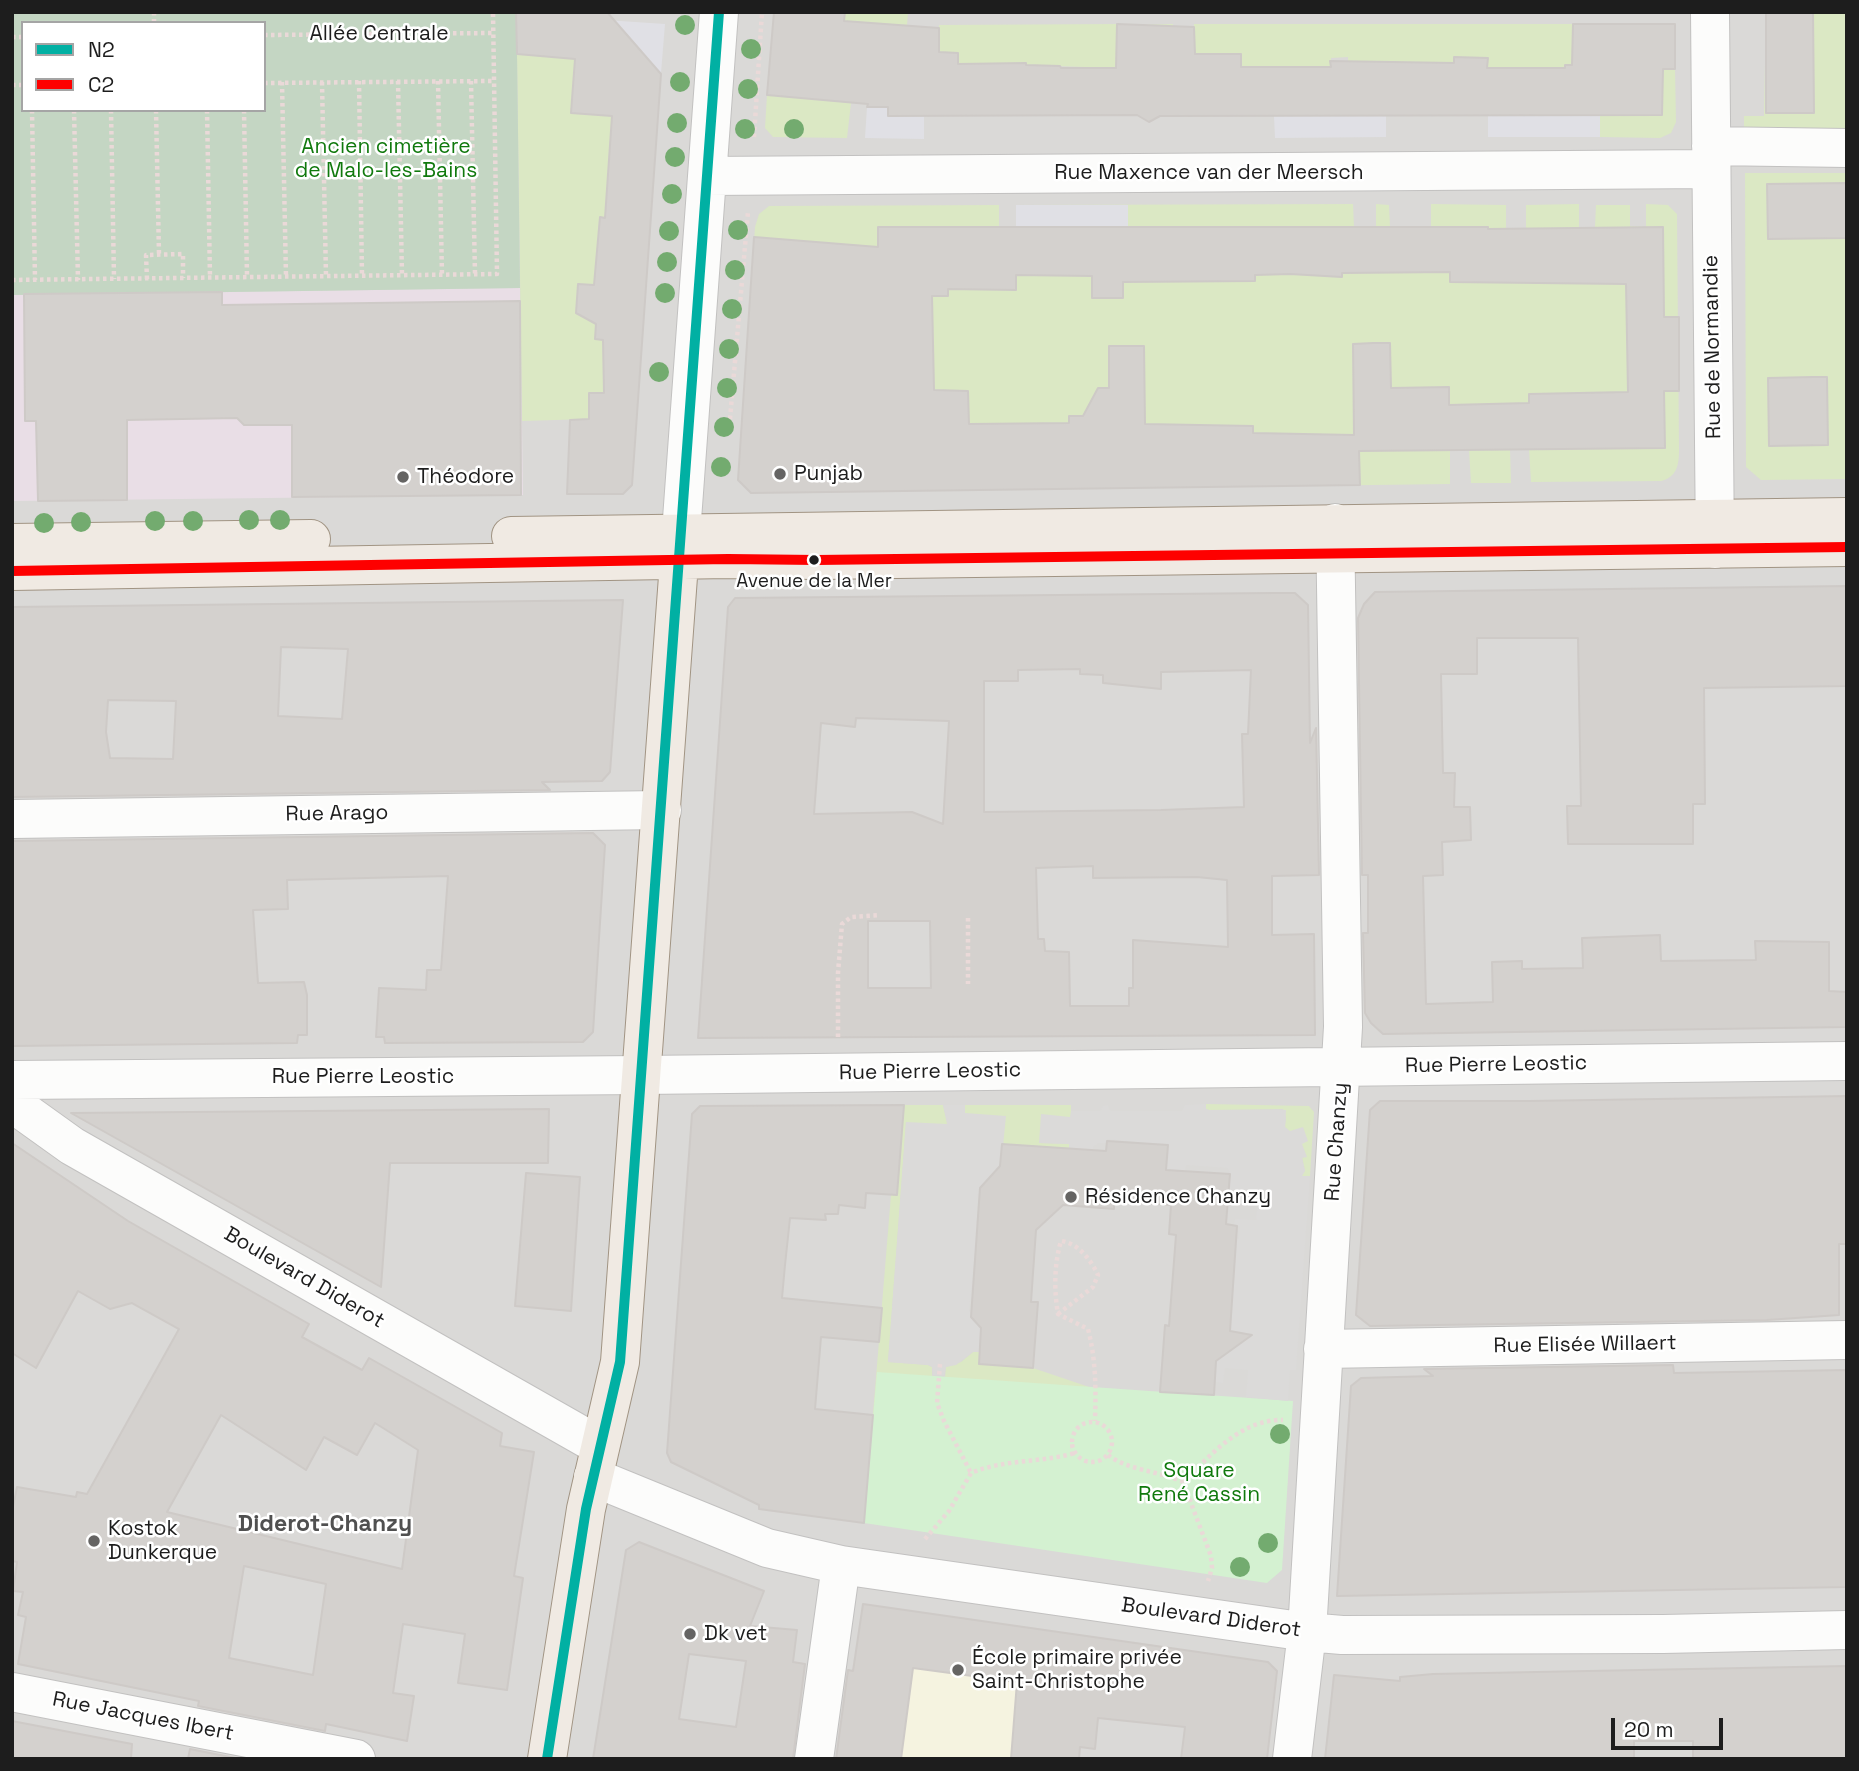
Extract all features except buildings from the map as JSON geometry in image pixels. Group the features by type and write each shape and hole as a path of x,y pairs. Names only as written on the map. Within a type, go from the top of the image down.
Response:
{"main road":[{"path":"1714,534 1847,517"},
{"path":"12,543 680,547 1714,534 1847,547"},
{"path":"12,571 680,547"},
{"path":"547,1759 586,1510 620,1362 680,547"}],"street":[{"path":"680,547 719,12"},
{"name":"Rue de Normandie","path":"1710,12 1714,534"},
{"path":"1711,158 1847,148"},
{"name":"Rue Maxence van der Meersch","path":"706,176 1711,158"},
{"name":"Rue Chanzy","path":"1292,1759 1307,1632 1342,1067 1335,539"},
{"name":"Rue Arago","path":"12,819 662,810"},
{"name":"Rue Pierre Leostic","path":"12,1080 642,1076 1847,1061"},
{"name":"Boulevard Diderot","path":"12,1103 72,1146 596,1461 767,1548 841,1565 1342,1635 1847,1630"},
{"name":"Rue Elisée Willaert","path":"1323,1349 1847,1340"},
{"path":"814,1759 841,1565"},
{"name":"Rue Jacques Ibert","path":"12,1692 356,1759"}],"path":[{"path":"12,281 497,274 493,12"},
{"name":"Allée Centrale","path":"266,34 494,33"},
{"path":"471,80 475,274"},
{"path":"266,83 494,80"},
{"path":"398,81 402,275"},
{"path":"438,81 442,275"},
{"path":"282,82 286,277"},
{"path":"322,82 326,276"},
{"path":"359,82 362,276"},
{"path":"32,112 35,280"},
{"path":"74,112 78,280"},
{"path":"111,112 114,279"},
{"path":"156,112 159,254"},
{"path":"207,112 210,278"},
{"path":"244,112 247,277"},
{"path":"147,279 146,255 159,254 183,254 183,278"},
{"path":"838,1073 841,928 843,922 851,917 880,915"},
{"path":"968,918 968,984"},
{"path":"1060,1241 1071,1242 1092,1263 1098,1276 1093,1287 1058,1314 1056,1255 1060,1241"},
{"path":"1058,1314 1088,1329 1095,1362 1095,1421"},
{"path":"940,1364 937,1403 971,1473"},
{"path":"1183,1482 1220,1446 1243,1430 1275,1420 1319,1421"},
{"path":"916,1538 926,1539 949,1511 971,1473 1004,1463 1075,1453 1090,1462 1103,1459 1111,1450 1112,1438 1106,1427 1095,1421 1088,1421 1077,1428 1072,1440 1075,1453"},
{"path":"1108,1455 1125,1464 1166,1474 1183,1482 1211,1556 1212,1568 1199,1616"}],"shaded area":[{"path":"12,12 1847,12 1847,1759 12,1759"},
{"path":"575,18 665,24 661,73 653,64 546,56"},
{"path":"867,107 888,107 888,116 924,115 924,139 865,138"},
{"path":"1386,115 1386,137 1275,138 1274,116"},
{"path":"1488,115 1600,116 1600,137 1488,137"},
{"path":"1016,205 1128,205 1128,227 1016,227"},
{"path":"520,288 523,495 12,501 12,295"},
{"path":"1206,1104 1206,1109 1209,1110 1286,1110 1285,1127 1290,1131 1303,1127 1308,1141 1302,1144 1307,1157 1302,1158 1305,1171 1302,1176 1310,1176 1296,1370 1290,1370 1288,1401 1246,1397 1248,1370 1225,1368 1223,1383 1215,1382 1217,1356 1230,1331 1236,1239 1239,1239 1240,1226 1234,1225 1235,1219 1256,1220 1259,1191 1238,1189 1237,1204 1228,1203 1228,1168 1186,1165 1185,1171 1166,1170 1168,1145 1107,1139 1107,1143 1099,1143 1093,1150 1069,1148 1069,1144 1039,1143 1041,1114 1070,1117 1071,1111 1100,1111 1103,1106 1108,1105 1112,1111 1182,1111 1185,1105"},
{"path":"943,1105 965,1105 965,1113 1006,1116 999,1187 994,1181 986,1181 978,1194 969,1311 973,1313 972,1319 982,1325 980,1352 973,1352 956,1365 946,1367 944,1375 933,1375 932,1367 928,1365 888,1362 906,1122 947,1124"},
{"name":"École primaire privée Saint-Christophe","path":"863,1604 1069,1634 1050,1759 839,1759"}],"green space":[{"name":"Ancien cimetière de Malo-les-Bains","path":"12,12 545,12 517,54 520,288 12,295"},
{"path":"845,12 908,12 907,25 875,23 939,37 939,25 1117,24 1116,68 1026,65 958,67 958,53 924,52 843,34"},
{"path":"1766,12 1847,12 1847,129 1744,128 1744,116 1764,116"},
{"path":"1173,24 1173,38 1194,38 1194,24 1573,24 1573,39 1600,64 1566,65 1565,115 1544,115 1487,68 1487,58 1455,57 1454,65 1348,62 1348,57 1331,58 1331,68 1241,67 1240,54 1173,55 1134,25"},
{"path":"517,54 576,58 612,116 606,218 600,218 597,250 601,286 578,284 577,307 581,316 596,320 595,338 603,340 603,366 619,367 619,393 589,393 589,419 522,421"},
{"path":"1663,69 1675,69 1676,122 1671,133 1660,138 1600,137 1600,116 1662,115"},
{"path":"767,95 851,103 847,138 773,137 765,128"},
{"path":"1745,173 1847,173 1847,479 1761,480 1746,467"},
{"path":"1353,204 1354,227 1376,227 1376,204 1389,205 1390,227 1431,227 1431,204 1506,205 1506,235 1526,235 1526,205 1579,204 1579,227 1595,227 1596,205 1630,205 1630,226 1646,227 1646,204 1668,205 1677,214 1679,450 1678,465 1671,477 1661,481 1531,482 1529,449 1510,449 1511,483 1471,483 1469,450 1450,450 1450,484 751,493 738,480 755,227 759,214 769,206 999,205 999,227 1016,227 1016,205"},
{"path":"1206,1104 1309,1106 1314,1112 1310,1176 1302,1176 1305,1171 1302,1157 1307,1157 1285,1127 1283,1109 1209,1110 1206,1109"},
{"path":"904,1105 943,1105 948,1125 906,1123 888,1362 932,1367 932,1393 864,1523 891,1195 897,1194"},
{"path":"965,1105 1071,1105 1071,1117 1039,1143 1069,1144 1069,1148 1005,1144 964,1113"},
{"path":"973,1352 980,1352 979,1364 1033,1368 1092,1388 943,1398 946,1367 961,1362"},
{"name":"Square René Cassin","path":"877,1372 1293,1401 1282,1570 1267,1583 864,1523"}],"transit line":[{"name":"N2","path":"547,1759 586,1509 620,1362 719,12"},
{"name":"C2","path":"12,571 728,559 1847,547"}],"place":[{"name":"Punjab","path":"780,474"},
{"name":"Théodore","path":"403,477"},
{"name":"Avenue de la Mer","path":"814,560"},
{"name":"Résidence Chanzy","path":"1071,1197"},
{"name":"Kostok Dunkerque","path":"94,1541"},
{"name":"Dk vet","path":"690,1634"},
{"name":"École primaire privée Saint-Christophe","path":"958,1670"}],"district":[{"name":"Diderot-Chanzy","path":"325,1525"}]}
